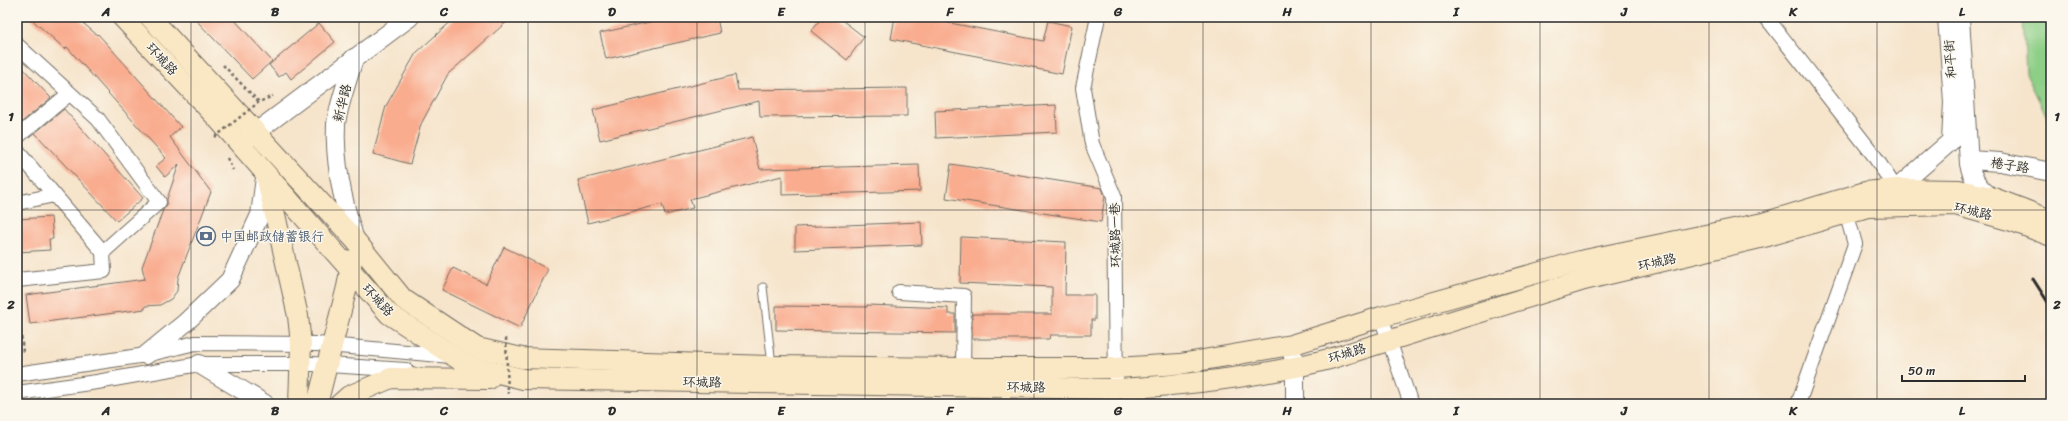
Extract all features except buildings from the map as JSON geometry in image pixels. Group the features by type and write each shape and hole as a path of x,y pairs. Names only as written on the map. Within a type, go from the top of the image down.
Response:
{"main road":[{"name":"环城路","path":"122,17 240,144 389,314 468,366 523,379 1116,389 1181,386 1295,368 1388,341 1584,280 1768,236 1845,206 1865,192 1896,189 1959,190 1991,197 2051,220"},
{"name":"环城路","path":"150,17 355,240 403,299 477,348 522,358 772,366 963,368 1116,368 1180,364 1292,345 1381,317 1580,261 1845,206 1868,208 1955,205 2015,222 2051,236"},
{"path":"266,173 298,316 301,344 299,404"},
{"path":"317,404 350,270 355,240"},
{"path":"340,404 349,396 391,378 523,379"}],"street":[{"path":"240,144 410,17"},
{"name":"环城路一巷","path":"1098,17 1083,88 1092,144 1114,196 1116,389"},
{"path":"1766,17 1873,154 1896,189 1951,141 1959,100"},
{"name":"和平街","path":"1947,17 1959,100"},
{"name":"和平街","path":"1959,100 1960,17"},
{"path":"17,46 98,119 159,202 103,252"},
{"name":"新华路","path":"354,58 336,123 336,148 344,204 355,240"},
{"path":"17,136 69,94"},
{"path":"1959,100 1972,177 1978,187 1991,197"},
{"path":"17,151 103,252 104,271 17,280"},
{"name":"棬子路","path":"1969,160 2000,162 2051,172"},
{"path":"146,355 185,323 230,280 260,215 266,173"},
{"path":"17,203 54,195"},
{"path":"1798,404 1855,244 1845,206"},
{"path":"899,292 964,296 963,368"},
{"path":"1381,317 1388,341 1411,404"},
{"path":"17,374 146,355 195,343 332,345 453,356 522,358"},
{"path":"1292,345 1295,368 1295,404"},
{"path":"199,364 265,404"},
{"path":"17,393 97,382 199,364 328,364 523,379"}],"lane":[{"path":"763,287 772,366"}],"path":[{"path":"215,137 259,102 223,65"},
{"path":"17,295 23,353"},
{"path":"506,338 508,394"}],"green space":[{"path":"2023,17 2051,17 2051,125 2026,74"}],"railway":[{"path":"2033,279 2051,307"}],"place":[{"name":"中国邮政储蓄银行","path":"206,236"}]}
